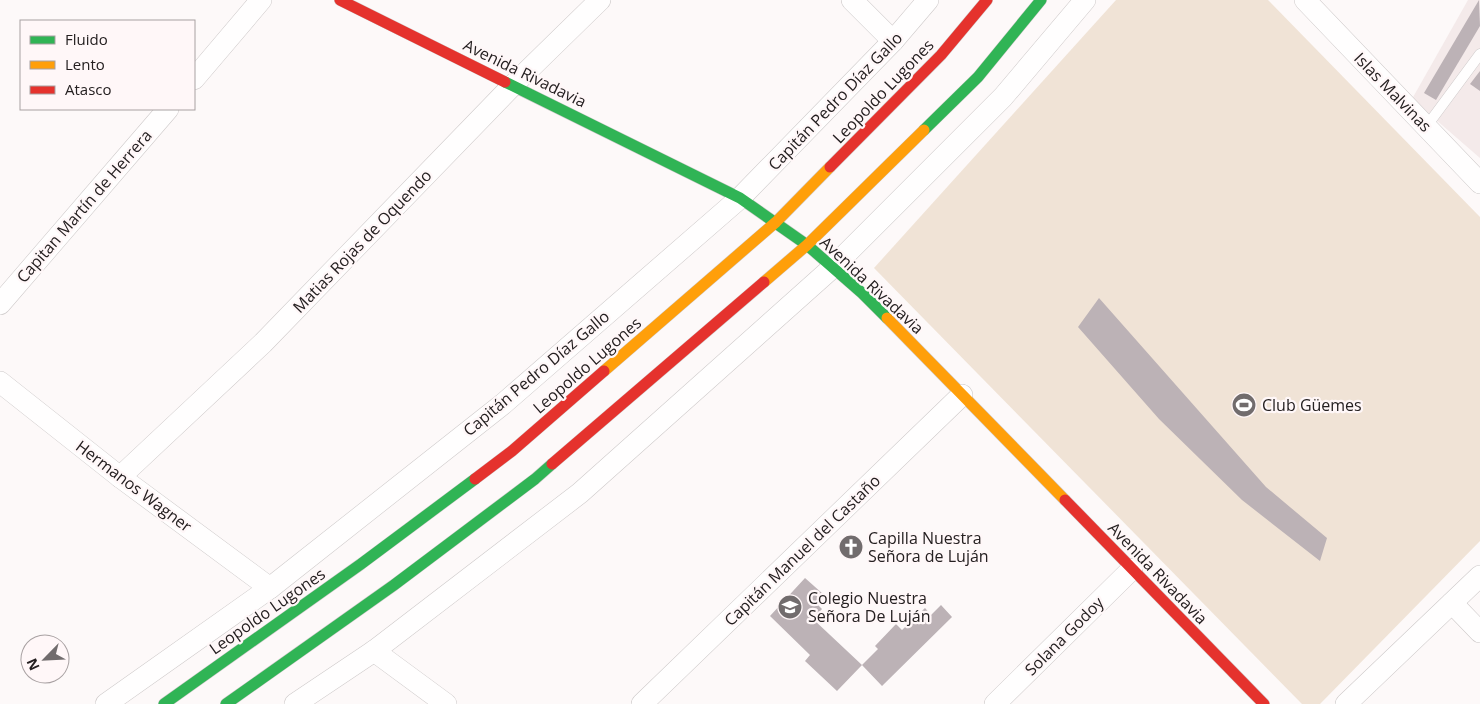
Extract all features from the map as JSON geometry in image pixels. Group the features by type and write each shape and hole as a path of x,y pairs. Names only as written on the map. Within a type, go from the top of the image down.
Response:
{"main road":[{"name":"Avenida Rivadavia","path":"340,0 740,198 807,245 862,293 1264,704"},
{"name":"Leopoldo Lugones","path":"164,704 361,564 512,451 776,222 941,55 987,0"},
{"path":"226,704 394,585 536,480 807,245 978,77 1041,0"}],"street":[{"path":"195,78 261,0"},
{"name":"Matias Rojas de Oquendo","path":"120,477 263,343 513,85 600,0"},
{"path":"852,0 893,41"},
{"name":"Capitán Pedro Díaz Gallo","path":"106,704 270,588 503,404 740,198 893,41 928,0"},
{"path":"295,704 374,651 580,492 832,268 1003,97 1085,0"},
{"name":"Islas Malvinas","path":"1305,0 1480,183"},
{"name":"Capitan Martín de Herrera","path":"0,304 167,110"},
{"name":"Hermanos Wagner","path":"0,382 120,477 270,588"},
{"name":"Capitán Manuel del Castaño","path":"642,704 962,395"},
{"name":"Solana Godoy","path":"995,704 1132,569"},
{"path":"1346,704 1480,576"},
{"path":"1452,603 1480,632"},
{"path":"374,651 446,704"}],"lane":[{"path":"1426,127 1480,54"}],"shaded area":[{"name":"Club Güemes","path":"1116,0 1268,0 1480,217 1480,541 1320,704 1302,704 874,268"},
{"path":"1468,0 1480,0 1480,158 1412,99"}],"building":[{"path":"1479,0 1480,26 1436,100 1424,93"},
{"path":"1480,71 1480,91 1470,84"},
{"path":"1099,298 1266,487 1327,538 1320,561 1242,500 1159,419 1078,327"},
{"path":"805,578 823,594 815,602 822,609 813,619 862,665 837,691 805,661 810,655 770,616"},
{"path":"941,605 952,617 882,686 862,665 878,649 875,646 896,624 902,630 925,608 931,615"}],"traffic: fast":[{"path":"924,130 978,77 1041,0"},
{"path":"505,82 740,198 807,245 862,293 887,318"},
{"path":"226,704 394,585 535,479 552,464"},
{"path":"164,704 361,564 475,479"}],"traffic: slow":[{"path":"764,282 807,245 924,130"},
{"path":"604,371 776,222 830,167"},
{"path":"887,318 1065,500"}],"traffic: jam":[{"path":"340,0 505,82"},
{"path":"830,167 941,55 987,0"},
{"path":"552,464 764,282"},
{"path":"475,479 512,451 604,371"},
{"path":"1065,500 1264,704"}],"place":[{"name":"Club Güemes","path":"1244,405"},
{"name":"Capilla Nuestra Señora de Luján","path":"851,547"},
{"name":"Colegio Nuestra Señora De Luján","path":"790,607"}]}
